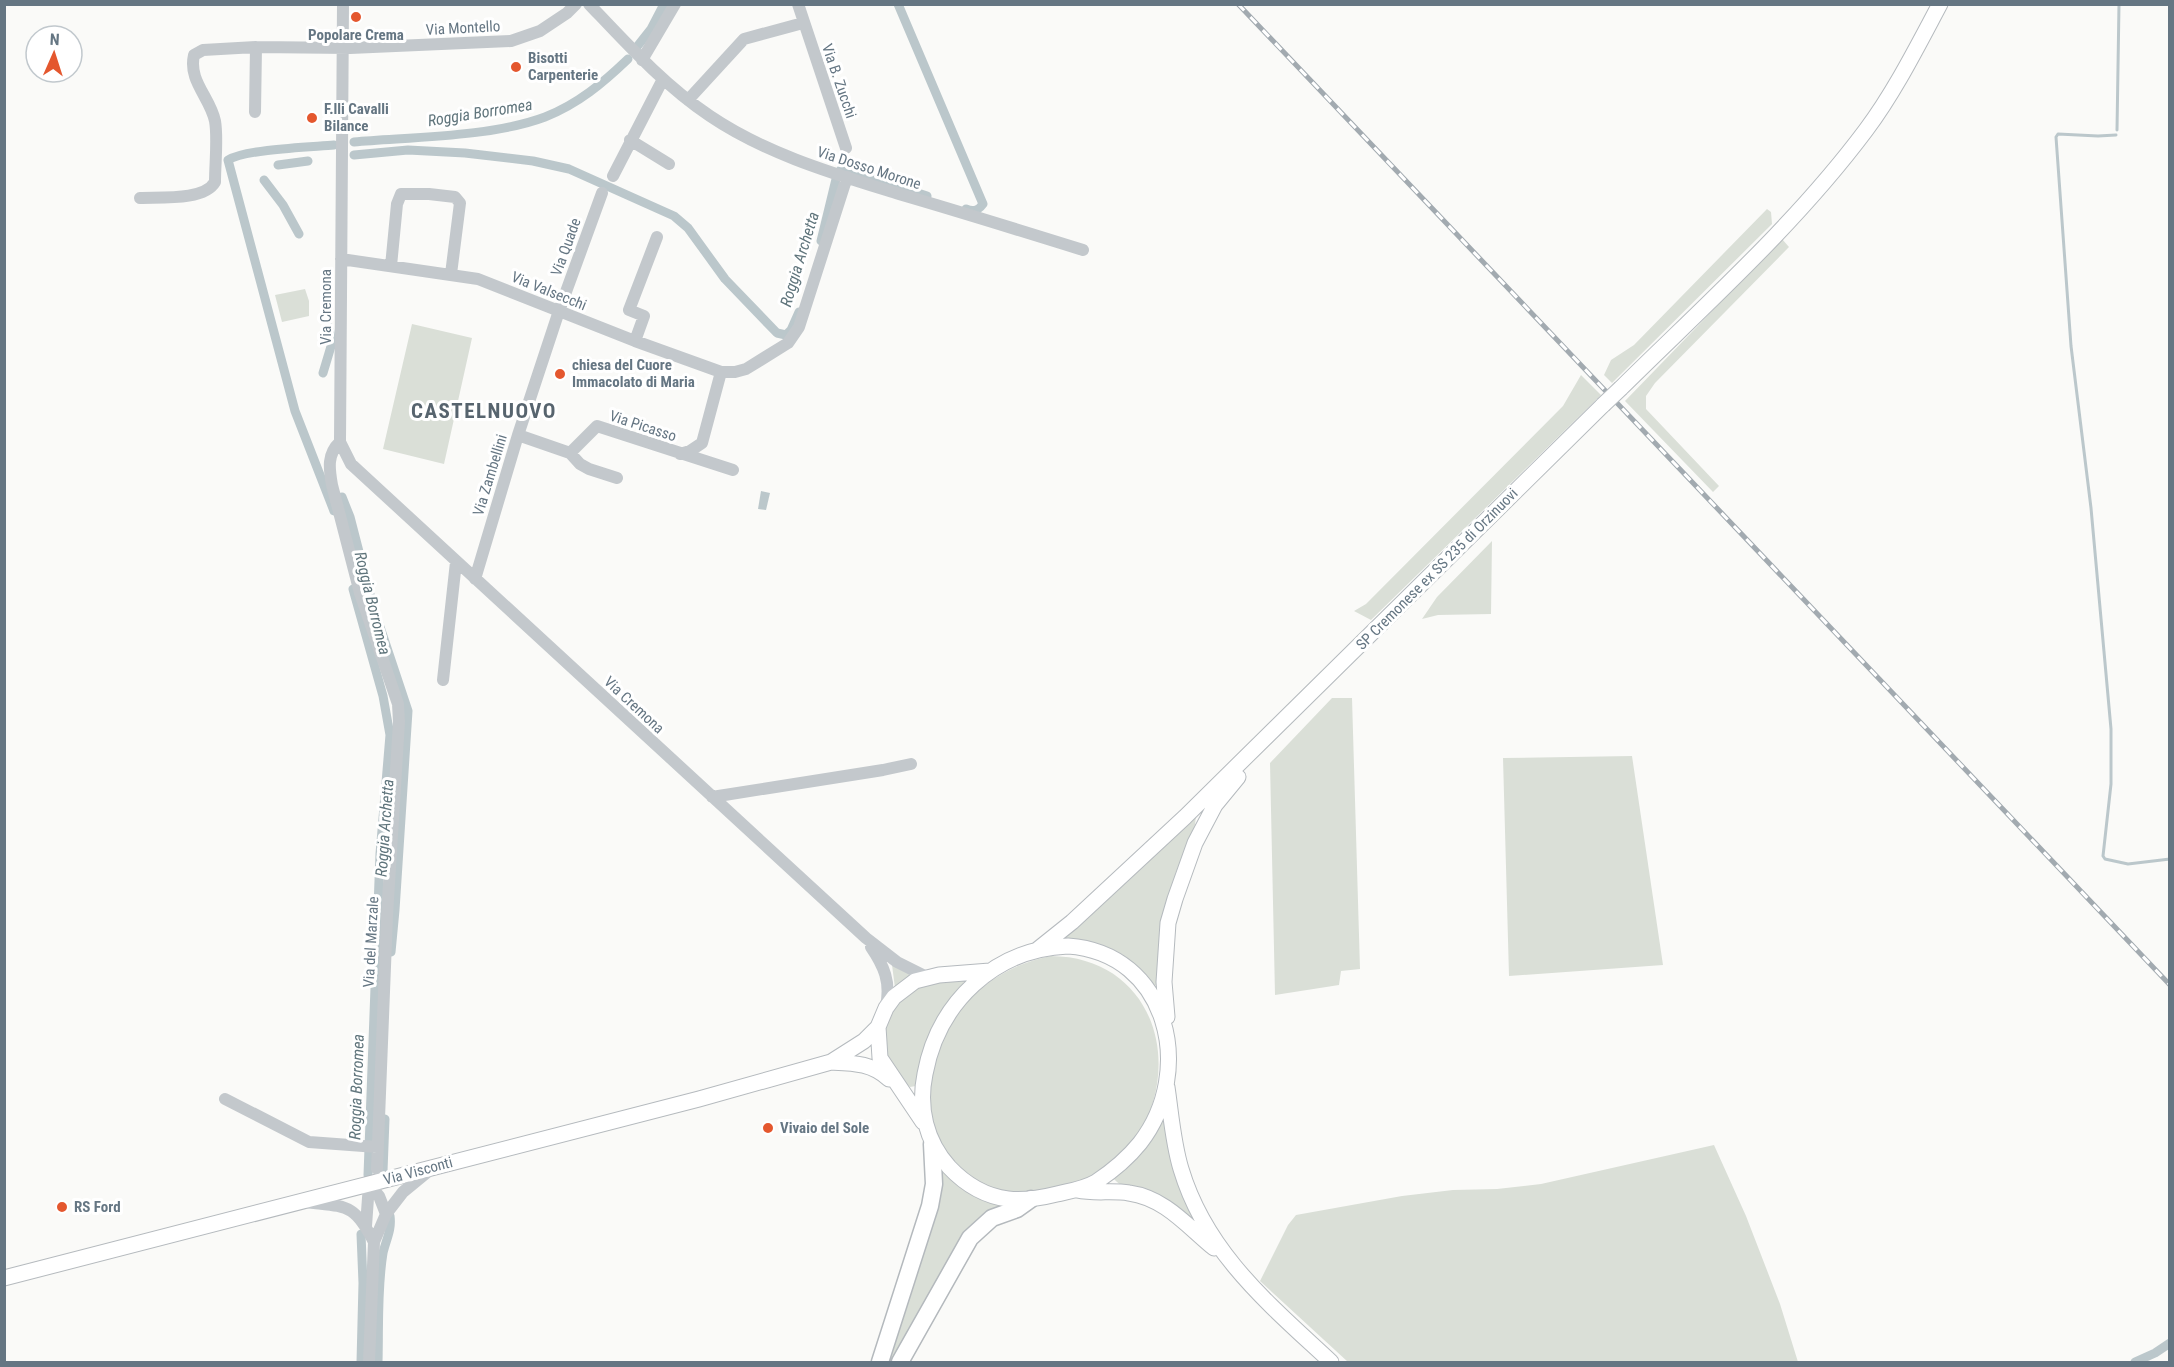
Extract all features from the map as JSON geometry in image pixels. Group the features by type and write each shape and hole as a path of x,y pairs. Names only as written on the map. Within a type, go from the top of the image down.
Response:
{"highway":[{"path":"880,1362 930,1206 934,1184 932,1144"},
{"path":"900,1362 970,1239 992,1218 1017,1209 1031,1199"}],"main road":[{"name":"SP Cremonese ex SS 235 di Orzinuovi","path":"1270,733 1813,196 1841,163 1887,100 1941,4"},
{"path":"1166,1081 1156,1113 1140,1142 1126,1158 1095,1182 1077,1190 1031,1199 1008,1199 986,1193 970,1185 942,1159 932,1144 926,1126 922,1090 933,1044 940,1026 957,1002 990,971 1036,950 1072,922 1185,817 1270,733"},
{"path":"1165,1029 1167,1009 1164,982 1168,923 1185,868 1215,805 1270,733"},
{"path":"1036,950 1052,947 1083,947 1112,957 1131,971 1151,994 1162,1014 1165,1029 1168,1055 1166,1081 1180,1168 1190,1197 1226,1258"},
{"path":"831,1062 864,1041 878,1027 886,1008 906,987 927,977 990,971"},
{"path":"878,1027 880,1058 926,1126"},
{"path":"831,1062 871,1066 881,1071 900,1090"},
{"name":"Via Visconti","path":"4,1278 699,1099 831,1062"},
{"path":"1077,1190 1094,1193 1128,1192 1148,1197 1177,1214 1226,1258 1251,1287 1331,1362"}],"street":[{"name":"Via Cremona","path":"343,4 340,442 351,464 866,938 897,962 927,977"},
{"name":"Via Montello","path":"140,198 195,195 207,192 212,187 215,179 215,122 195,79 192,66 194,55 203,50 256,47 342,48 511,41 540,31 576,4"},
{"name":"Via Dosso Morone","path":"589,4 642,60 688,100 712,117 765,146 791,158 841,175 1083,250"},
{"path":"642,60 675,4"},
{"name":"Via B. Zucchi","path":"798,4 846,148"},
{"path":"688,100 744,39 803,23"},
{"path":"255,112 256,47"},
{"path":"613,176 663,79"},
{"path":"630,140 669,164"},
{"path":"721,372 746,369 788,343 799,327 841,175"},
{"name":"Via Quade","path":"559,311 602,193"},
{"path":"392,266 397,204 401,194 454,197 460,203 451,274"},
{"path":"635,341 644,316 629,310 657,237"},
{"name":"Via Valsecchi","path":"341,259 478,279 721,372"},
{"name":"Via Zambellini","path":"475,579 518,435 559,311"},
{"name":"Via Picasso","path":"680,454 690,452 702,443 721,372"},
{"name":"Via Picasso","path":"570,453 597,426 733,470"},
{"path":"518,435 570,453 580,464 589,469 617,478"},
{"name":"Via del Marzale","path":"340,442 332,450 329,468 332,485 360,593 398,704 399,722 387,916 377,1169"},
{"path":"443,680 456,562"},
{"path":"712,797 911,764"},
{"name":"Via Cremona","path":"866,938 887,973 889,993 886,1008"},
{"path":"225,1099 309,1142 377,1147"},
{"path":"369,1362 374,1242 386,1214 403,1192 434,1167"},
{"path":"369,1184 379,1196 386,1214"},
{"path":"366,1227 369,1184"},
{"path":"303,1202 341,1206 360,1217 374,1242"}],"shaded area":[{"path":"1767,209 1771,212 1772,224 1612,383 1604,375 1611,360 1634,345"},
{"path":"1782,239 1789,247 1655,383 1646,396 1646,409 1719,486 1713,492 1625,401"},
{"path":"305,289 309,301 309,316 282,322 275,295"},
{"path":"412,324 472,338 444,464 383,449"},
{"path":"1581,375 1601,395 1371,620 1354,611 1366,604 1563,406"},
{"path":"761,491 770,493 766,510 758,509"},
{"path":"1492,541 1491,614 1438,615 1422,619 1437,597"},
{"path":"1332,698 1352,698 1360,969 1341,971 1339,985 1275,995 1270,763"},
{"path":"1632,756 1663,965 1509,976 1503,758"},
{"path":"1196,816 1195,825 1176,872 1166,907 1158,986 1154,985 1143,971 1114,950 1063,936"},
{"path":"1051,956 1085,961 1114,974 1135,994 1150,1019 1157,1047 1158,1078 1151,1109 1136,1139 1088,1181 1077,1188 1067,1190 1006,1195 971,1181 947,1155 934,1125 931,1108 931,1080 936,1054 946,1030 961,1008 979,990 1001,975 1025,963"},
{"path":"892,965 915,976 895,988"},
{"path":"965,979 935,1021 925,1045 916,1086 910,1087 889,1066 884,1054 886,1020 897,1001 914,988 928,982"},
{"path":"1165,1119 1194,1217 1192,1219 1164,1198 1129,1188 1114,1179 1147,1147 1161,1120"},
{"path":"1714,1145 1746,1216 1780,1304 1798,1362 1348,1362 1260,1281 1288,1225 1296,1215 1402,1196 1541,1184"},
{"path":"944,1172 963,1189 1003,1206 982,1218 964,1235 891,1362 884,1362 940,1173"}],"waterway":[{"name":"Roggia Borromea","path":"636,48 651,29 664,4"},
{"name":"Roggia Archetta","path":"898,4 983,204 975,210 966,209"},
{"path":"2117,130 2119,4"},
{"name":"Roggia Borromea","path":"354,142 451,135 524,124 557,112 579,99 628,59"},
{"path":"2116,135 2058,134 2056,137 2071,346 2091,508 2111,729 2111,784 2103,856 2105,859 2128,864 2170,859"},
{"name":"Roggia Borromea","path":"334,145 263,151 228,160 295,411 334,511"},
{"name":"Roggia Archetta","path":"354,155 408,150 465,153 533,161 569,169 674,216 688,228 725,279 777,333 786,335 791,330 799,312"},
{"name":"Roggia Archetta","path":"278,165 308,161"},
{"name":"Roggia Archetta","path":"821,241 837,175 842,168 927,196"},
{"name":"Roggia Archetta","path":"264,180 283,205 299,234"},
{"name":"Roggia Archetta","path":"323,373 332,343 329,327"},
{"name":"Roggia Archetta","path":"342,497 350,517 373,606 408,711 391,952"},
{"name":"Roggia Borromea","path":"353,589 383,696 390,735 380,854 368,1175"},
{"name":"Roggia Archetta","path":"383,1171 385,1119"},
{"name":"Roggia Archetta","path":"378,1362 380,1280 390,1216"},
{"name":"Roggia Borromea","path":"361,1234 363,1283 361,1362"},
{"path":"2135,1362 2170,1343"}],"railway":[{"path":"1238,4 2170,985"}],"place":[{"name":"Popolare Crema","path":"356,17"},
{"name":"Bisotti Carpenterie","path":"516,67"},
{"name":"F.lli Cavalli Bilance","path":"312,118"},
{"name":"chiesa del Cuore Immacolato di Maria","path":"560,374"},
{"name":"Vivaio del Sole","path":"768,1128"},
{"name":"RS Ford","path":"62,1207"}],"district":[{"name":"CASTELNUOVO","path":"484,411"}]}
